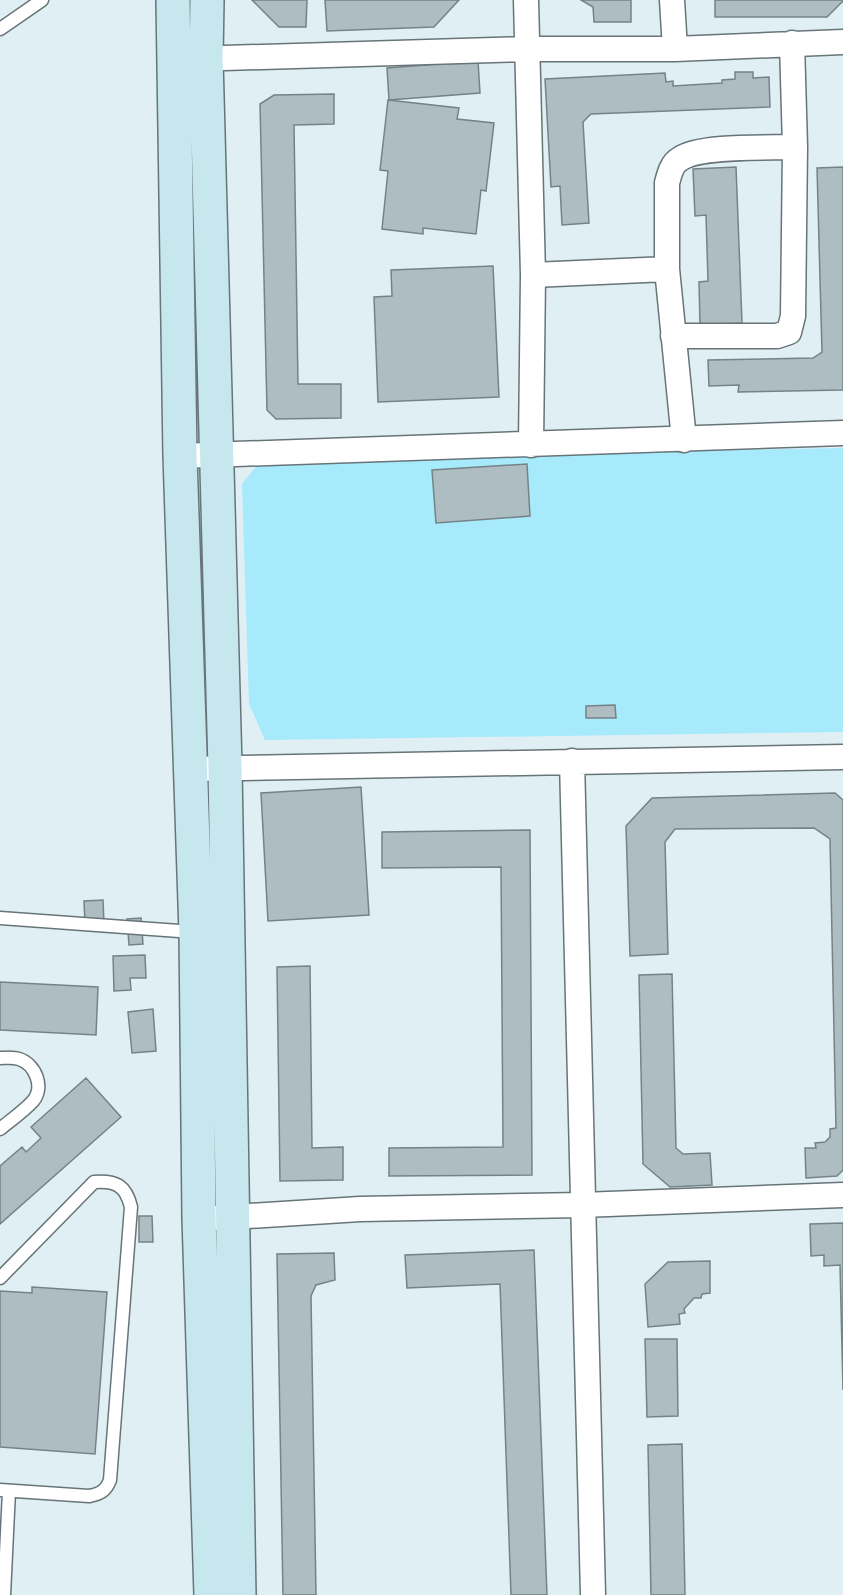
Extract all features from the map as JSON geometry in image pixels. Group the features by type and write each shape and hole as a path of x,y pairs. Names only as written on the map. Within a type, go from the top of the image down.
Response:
{"main road":[{"path":"172,0 180,456 196,933 199,1218 211,1595"},
{"path":"207,0 206,59 215,454 225,767 239,1595"}],"street":[{"path":"526,0 533,275 531,445"},
{"path":"672,0 675,49"},
{"path":"174,59 527,49 675,49 843,42"},
{"path":"672,336 777,336 789,332 793,316 795,147 792,43"},
{"path":"684,440 667,269 667,183 678,160 694,152 795,147"},
{"path":"533,275 667,269"},
{"path":"180,456 843,433"},
{"path":"189,769 843,757"},
{"path":"573,761 593,1595"},
{"path":"199,1218 232,1218 360,1209 582,1205 843,1195"}],"lane":[{"path":"0,29 42,0"},
{"path":"0,918 196,933"},
{"path":"0,1058 17,1058 26,1062 34,1070 38,1090 34,1100 0,1129"},
{"path":"0,1278 94,1182 108,1181 120,1185 128,1194 131,1207 110,1480 107,1488 99,1494 88,1496 4,1490 3,1595"}],"shaded area":[{"path":"843,448 843,732 265,740 249,704 242,484 262,459"}],"building":[{"path":"252,0 307,0 306,27 279,27"},
{"path":"325,0 459,0 434,27 327,31"},
{"path":"581,0 631,0 631,22 594,22 593,7"},
{"path":"715,0 843,1 827,17 715,17"},
{"path":"478,61 480,93 389,100 387,68"},
{"path":"735,72 753,72 753,78 769,77 770,107 591,114 583,122 589,223 562,225 560,186 551,187 545,79 665,73 666,82 673,81 673,86 722,83 722,80 735,79"},
{"path":"334,94 334,124 294,125 298,384 341,384 341,418 276,419 267,410 260,104 274,95"},
{"path":"388,100 459,108 457,119 494,123 486,191 481,190 476,234 423,228 423,234 382,229 388,171 380,170"},
{"path":"736,167 742,323 700,325 699,282 708,281 706,215 695,216 693,169"},
{"path":"843,167 843,390 738,392 739,385 709,386 708,360 813,358 822,352 817,168"},
{"path":"493,266 499,397 378,402 374,297 392,296 391,270"},
{"path":"527,464 530,516 436,523 432,470"},
{"path":"615,705 616,718 586,718 586,706"},
{"path":"361,787 369,915 268,921 261,793"},
{"path":"835,793 843,800 843,1170 837,1176 806,1178 805,1148 816,1148 815,1143 825,1142 830,1137 830,1129 836,1128 830,839 814,828 675,829 665,842 668,954 630,956 626,826 652,798"},
{"path":"530,830 532,1175 389,1176 389,1148 503,1147 501,867 382,868 382,832"},
{"path":"103,900 104,924 85,925 84,901"},
{"path":"141,918 143,944 129,945 127,919"},
{"path":"145,955 146,978 130,978 131,990 114,991 113,956"},
{"path":"310,966 312,1148 343,1147 343,1180 280,1181 277,967"},
{"path":"672,974 676,1148 683,1154 710,1153 712,1185 670,1187 643,1164 639,975"},
{"path":"0,982 98,987 96,1035 0,1030"},
{"path":"153,1009 156,1051 132,1053 128,1012"},
{"path":"86,1078 121,1117 0,1224 0,1166 22,1147 26,1152 41,1138 31,1127"},
{"path":"139,1216 152,1216 153,1242 139,1242"},
{"path":"843,1223 843,1390 840,1265 824,1266 824,1255 811,1256 810,1224"},
{"path":"534,1250 547,1595 511,1595 500,1284 407,1288 405,1255"},
{"path":"334,1253 335,1280 316,1285 311,1296 316,1595 283,1595 277,1254"},
{"path":"710,1261 710,1293 702,1294 701,1298 694,1298 684,1309 685,1313 679,1314 680,1324 648,1327 645,1284 668,1262"},
{"path":"32,1287 107,1292 95,1454 0,1447 0,1291 32,1293"},
{"path":"645,1339 677,1339 678,1416 647,1417"},
{"path":"682,1444 685,1595 651,1595 648,1445"}]}
